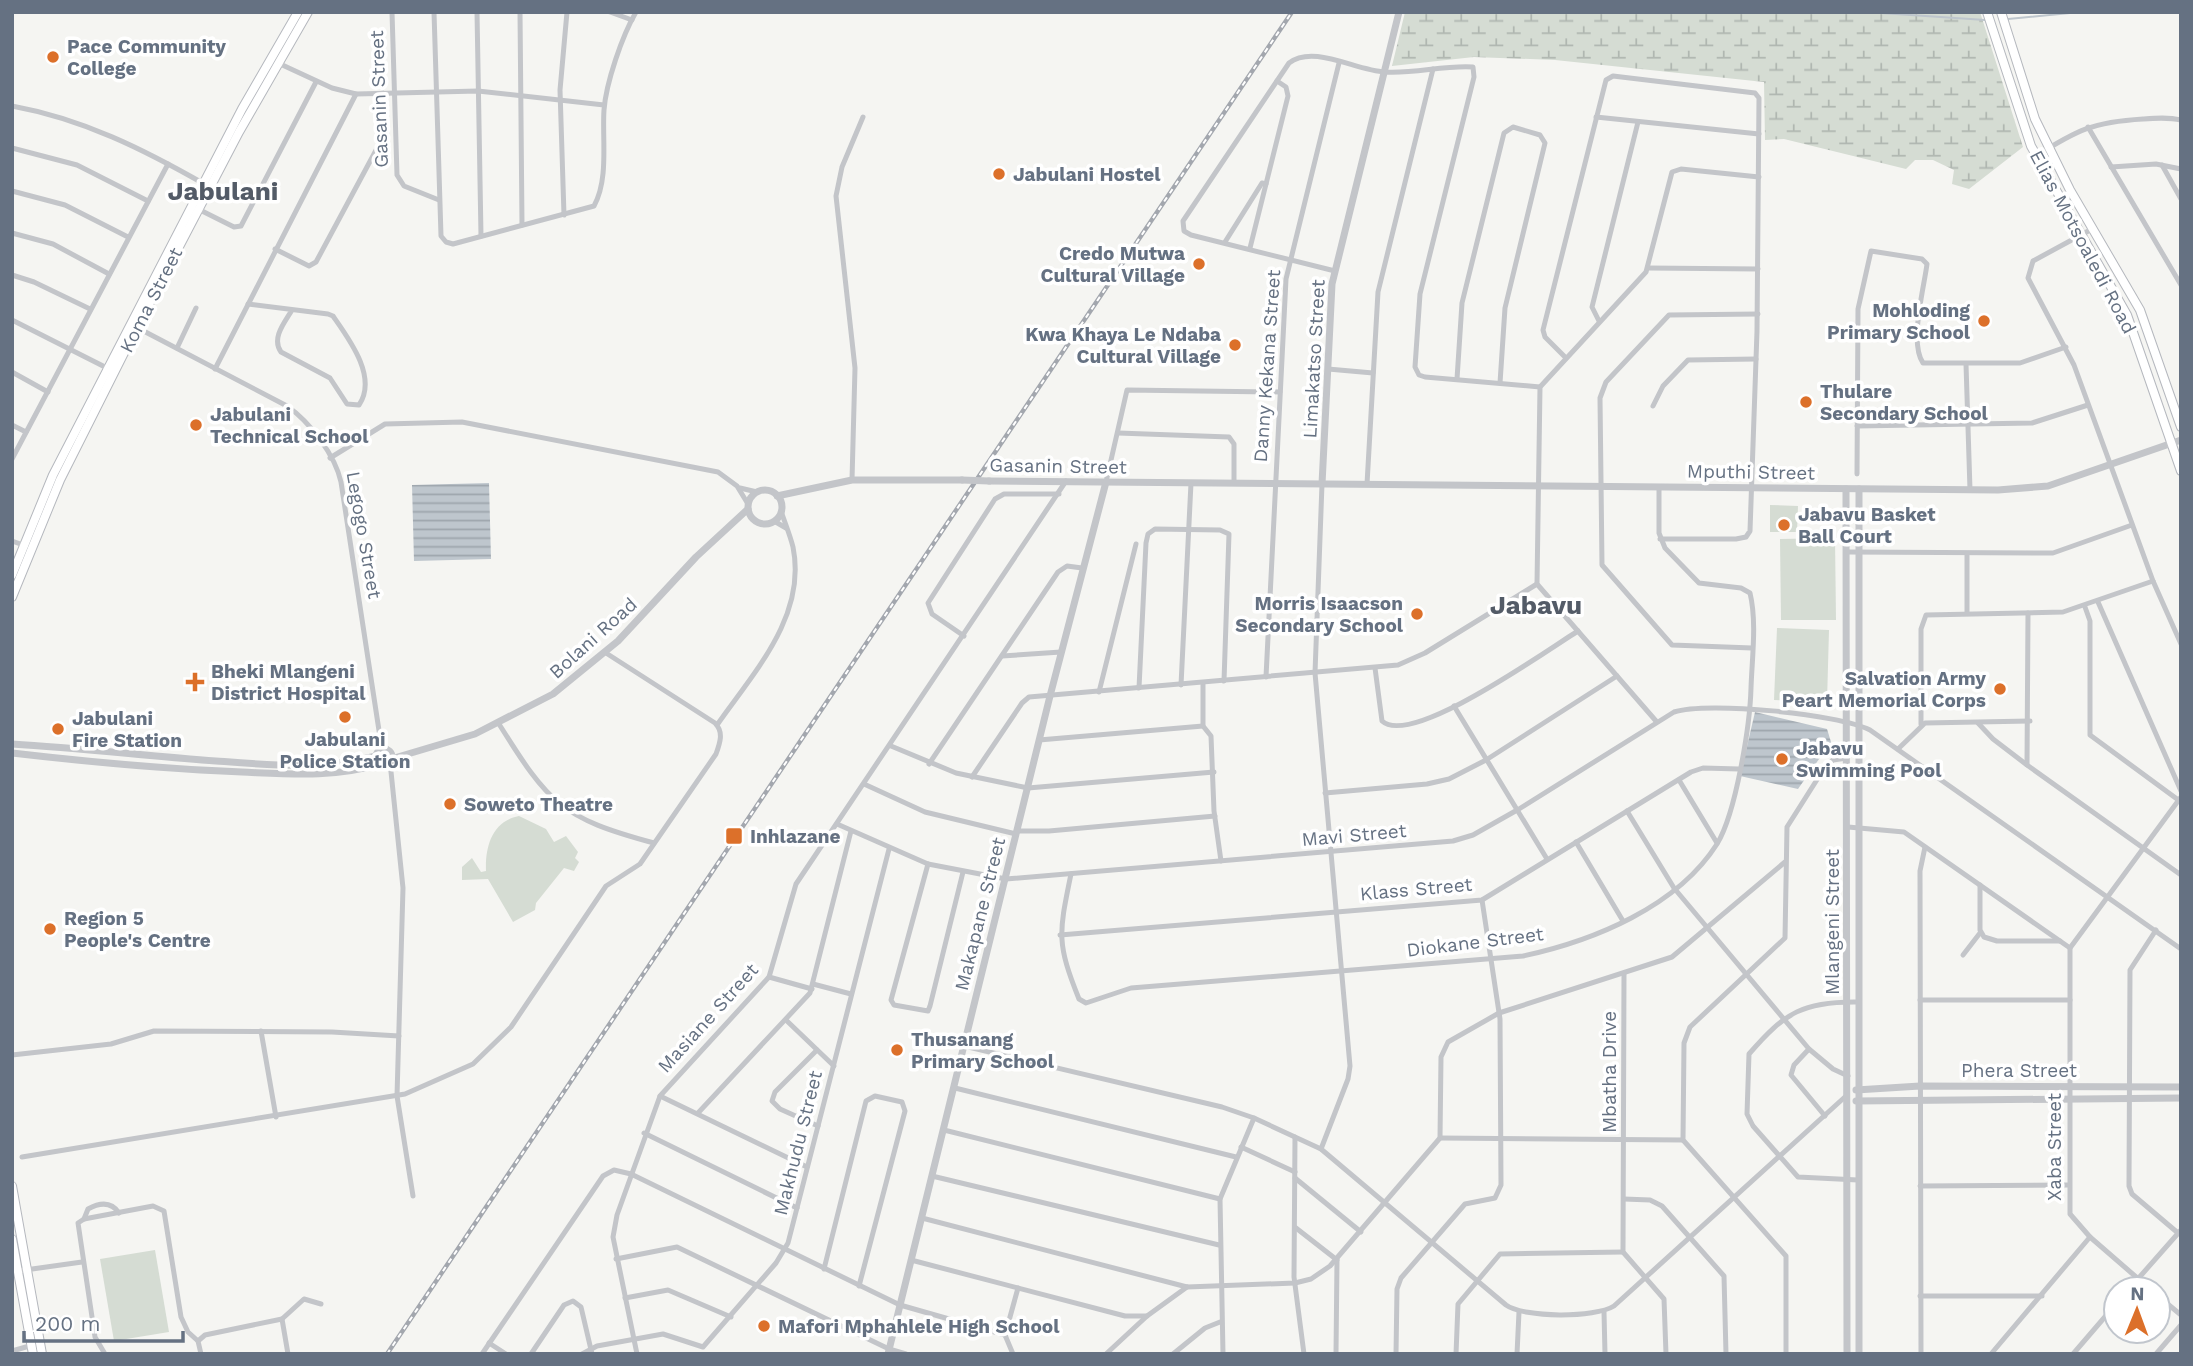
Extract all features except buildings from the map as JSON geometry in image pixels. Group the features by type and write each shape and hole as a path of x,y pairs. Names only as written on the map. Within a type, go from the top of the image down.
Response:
{"main road":[{"name":"Koma Street","path":"12,597 53,475 111,371 298,12"},
{"name":"Koma Street","path":"273,61 308,12"},
{"name":"Elias Motsoaledi Road","path":"1987,13 2036,156 2127,315 2181,471"},
{"name":"Elias Motsoaledi Road","path":"2002,16 2031,107 2049,148 2092,229 2140,310 2181,427"},
{"name":"Koma Street","path":"134,326 198,209 207,186"},
{"name":"Koma Street","path":"12,575 28,547"},
{"path":"12,1186 22,1271 35,1347 43,1354"},
{"path":"12,1239 22,1271"}],"street":[{"name":"Gasanin Street","path":"392,12 398,180 404,186 439,200"},
{"path":"434,12 441,236 451,244 594,206 602,169 604,105 636,12"},
{"path":"477,12 481,236"},
{"path":"520,12 522,225"},
{"path":"564,215 560,100 568,12"},
{"path":"610,12 632,20"},
{"name":"Limakatso Street","path":"1321,1149 1349,1073 1315,673 1328,369 1335,271 1399,12"},
{"path":"1335,271 1191,235 1184,231 1182,221 1289,63 1303,56 1384,72 1471,66 1474,77 1420,294 1415,364 1422,377 1540,387"},
{"path":"273,61 316,82 356,94 478,91 604,105"},
{"name":"Danny Kekana Street","path":"1266,677 1285,287 1339,63"},
{"path":"1367,485 1378,292 1433,69"},
{"path":"1566,358 1545,337 1543,330 1606,80 1613,76 1753,92 1759,98 1759,177 1758,313 1750,531 1744,538 1660,539 1659,487"},
{"path":"1250,248 1288,96 1286,87 1277,81"},
{"path":"198,209 234,227 241,226 316,82"},
{"path":"275,249 306,265 316,262 382,139 383,93"},
{"path":"215,369 356,94"},
{"path":"12,106 87,125 207,186"},
{"path":"852,480 855,368 836,195 842,167 863,117"},
{"path":"1596,117 1759,134"},
{"path":"2036,156 2088,127 2110,121 2168,117 2181,120"},
{"path":"1599,321 1591,307 1638,122"},
{"path":"2088,127 2181,285"},
{"path":"1457,379 1462,303 1504,133 1508,128 1516,128 1540,135 1545,143 1505,307 1500,383"},
{"path":"12,148 77,165 148,201"},
{"path":"2111,167 2136,163 2181,169"},
{"path":"12,459 168,164"},
{"path":"2162,165 2181,199"},
{"path":"1656,721 1537,584 1540,387 1648,268 1672,172 1681,169 1759,177"},
{"path":"1225,242 1262,183 1266,184"},
{"path":"12,191 65,205 128,237"},
{"path":"2092,229 2033,261 2027,275 2066,347 2153,581 2181,644"},
{"path":"12,233 53,244 109,274"},
{"path":"1857,474 1860,290 1869,252 1882,250 1922,259 1927,264 1919,312 1918,353 1923,363"},
{"path":"1648,268 1758,269"},
{"path":"12,275 90,309"},
{"path":"248,304 328,314 335,319 362,364 362,400 359,405 347,404 330,378 281,352 277,347 277,338 292,310"},
{"path":"177,348 196,308"},
{"path":"1752,648 1681,648 1668,642 1602,565 1600,398 1606,382 1669,315 1758,313"},
{"path":"12,320 71,348 111,371"},
{"name":"Legogo Street","path":"134,326 297,414 330,458 341,482 380,737 390,780 403,888 397,1096 413,1196"},
{"path":"1916,370 1923,363 2024,363 2066,347"},
{"path":"1653,406 1663,386 1688,360 1756,359"},
{"path":"1966,364 1970,490"},
{"path":"1328,369 1373,373"},
{"path":"12,372 48,392"},
{"path":"1106,482 1127,390 1280,392"},
{"path":"1857,426 2032,423 2088,405"},
{"path":"330,458 385,424 405,421 476,423 713,470 726,476 744,491 767,490 777,496 788,530 795,572 785,621 717,724"},
{"path":"12,425 26,432"},
{"path":"1118,433 1229,437 1234,444 1234,484"},
{"name":"Mputhi Street","path":"1322,484 1970,490 2048,486 2181,440"},
{"name":"Gasanin Street","path":"777,496 852,480 1322,484"},
{"name":"Masiane Street","path":"637,1354 616,1259 614,1226 644,1133 660,1096 769,977 796,884 891,746 1066,481"},
{"name":"Makapane Street","path":"889,1351 1039,740 1106,482"},
{"path":"1181,685 1191,483"},
{"path":"737,486 752,518 762,523 774,521 788,530"},
{"name":"Mlangeni Street","path":"1846,489 1847,1354"},
{"name":"Mlangeni Street","path":"1858,1354 1859,489"},
{"path":"748,507 757,492"},
{"name":"Gasanin Street","path":"781,508 794,494"},
{"path":"964,636 932,614 928,603 995,499 1004,494 1059,494"},
{"name":"Bolani Road","path":"12,744 121,755 284,765 345,764 408,754 453,742 499,724 553,694 606,653 696,557 734,524 748,507"},
{"path":"774,521 781,508"},
{"name":"Bolani Road","path":"734,524 752,518"},
{"path":"1847,552 2060,552 2132,525"},
{"path":"1139,688 1145,555 1148,534 1155,529 1227,532 1231,544 1224,681"},
{"name":"Diokane Street","path":"1071,874 1060,935 1062,952 1077,994 1086,1003 1131,988 1490,959 1564,946 1623,921 1674,888 1717,843 1727,817 1739,769 1750,708 1752,600 1748,590 1699,583 1660,539"},
{"path":"12,541 28,547"},
{"path":"1099,692 1136,544"},
{"path":"1967,554 1967,612"},
{"path":"1132,559 1145,555"},
{"path":"929,764 1061,569 1067,566 1082,568"},
{"path":"1898,749 1921,724 1923,618 1931,614 1967,612 2063,612 2085,607 2153,581"},
{"path":"972,777 1024,700 1375,668 1415,659 1537,584"},
{"path":"2098,602 2181,791"},
{"path":"1848,827 1899,829 2070,948 2179,798 2090,735 2090,621 2085,607"},
{"path":"2027,765 2030,721 2028,614"},
{"path":"1375,668 1379,710 1386,724 1399,727 1418,724 1454,706 1578,631"},
{"path":"1002,656 1061,652"},
{"path":"22,1157 397,1096 454,1075 494,1047 511,1027 606,886 637,867 716,754 721,738 717,724 606,653"},
{"path":"1325,793 1442,782 1486,760 1617,676"},
{"path":"1203,683 1203,726 1210,733 1215,816 1221,861"},
{"path":"1454,706 1547,859"},
{"name":"Mavi Street","path":"836,824 928,864 1006,879 1330,853 1464,839 1519,809 1656,721 1684,709 1750,708 1858,725 1898,749 2181,949"},
{"path":"1921,724 2030,721"},
{"path":"1978,723 1993,739 2027,765 2181,875"},
{"path":"499,724 534,780 559,804 604,829 654,843"},
{"path":"1039,740 1203,726"},
{"path":"891,746 929,764 972,777 1028,788 1214,772"},
{"name":"Bolani Road","path":"12,753 167,769 272,774 346,773 385,758"},
{"path":"1786,1354 1786,1256 1683,1140 1686,1032 1785,938 1787,827 1825,766 1833,760 1847,758"},
{"name":"Klass Street","path":"1060,935 1482,900 1679,780 1703,768 1739,769"},
{"path":"1206,773 1213,784"},
{"path":"1679,780 1717,843"},
{"path":"864,784 925,812 1017,832 1215,816"},
{"path":"1627,811 1674,888 1707,928 1809,1049 1833,1069 1848,1076"},
{"path":"698,1114 787,1021 813,986 851,831"},
{"path":"1576,842 1623,921"},
{"path":"1921,1354 1920,871 1925,847"},
{"name":"Makhudu Street","path":"634,1339 663,1334 703,1348 785,1251 889,849"},
{"path":"922,1218 1186,1286 1295,1283 1318,1275 1336,1260 1361,1232 1440,1138 1441,1051 1454,1038 1499,1013 1672,957 1785,862"},
{"path":"928,864 891,1000 894,1005 926,1012 930,1006 963,872"},
{"path":"1963,956 1980,933 1980,885"},
{"path":"1396,1354 1398,1284 1465,1204 1497,1196 1501,1185 1499,1013 1482,900"},
{"path":"2141,1275 2179,1232 2131,1191 2130,970 2156,930"},
{"path":"1980,933 1997,941 2060,941"},
{"name":"Xaba Street","path":"2070,948 2069,1185 2072,1218 2133,1275"},
{"name":"Mbatha Drive","path":"1623,1252 1624,974"},
{"path":"769,977 851,994"},
{"path":"1920,1000 2070,1000"},
{"path":"1858,1180 1798,1177 1749,1120 1746,1092 1749,1054 1785,1018 1803,1006 1859,1002"},
{"path":"1839,1004 1848,1010 1859,1011"},
{"path":"787,1021 834,1066"},
{"path":"12,1055 111,1044 154,1031 261,1031 399,1036"},
{"path":"261,1031 276,1117"},
{"path":"964,1046 1254,1118 1321,1149 1386,1201 1476,1280 1519,1312 1604,1312 1646,1278 1858,1089"},
{"path":"1809,1049 1794,1065 1791,1074 1825,1116"},
{"path":"817,1050 778,1089 772,1101 780,1109 818,1126"},
{"name":"Phera Street","path":"1858,1089 1920,1086 2181,1087"},
{"path":"955,1088 1237,1157"},
{"path":"660,1096 807,1167"},
{"path":"824,1269 867,1098 877,1096 899,1101 904,1104 905,1111 859,1286"},
{"name":"Phera Street","path":"1848,1099 2181,1098"},
{"path":"1223,1354 1219,1284 1220,1199 1254,1118"},
{"path":"944,1130 1220,1199"},
{"path":"644,1133 797,1208"},
{"path":"1295,1137 1295,1283 1304,1354"},
{"path":"1440,1138 1683,1140"},
{"path":"1241,1147 1295,1175 1361,1232"},
{"path":"482,1354 603,1176 614,1170 631,1174 900,1305 1005,1335"},
{"path":"932,1176 1219,1245"},
{"path":"1920,1186 2069,1185"},
{"path":"1624,1199 1656,1202 1724,1276 1726,1354"},
{"path":"105,1354 95,1337 77,1227 88,1209 103,1204 112,1206 119,1213"},
{"path":"84,1219 153,1206 163,1208 181,1317 188,1332 198,1341 201,1354"},
{"path":"1296,1228 1336,1260"},
{"path":"1991,1354 2090,1237"},
{"path":"616,1259 677,1247 759,1284 889,1351 906,1354"},
{"path":"1456,1354 1458,1304 1500,1254 1623,1252 1665,1304 1665,1354"},
{"path":"911,1260 1125,1316 1147,1316"},
{"path":"1336,1260 1336,1354"},
{"path":"22,1271 82,1262"},
{"path":"1106,1354 1147,1316 1186,1286"},
{"path":"1013,1354 1005,1335 1018,1288"},
{"path":"625,1298 668,1290 731,1317"},
{"path":"12,1293 26,1294"},
{"path":"1920,1296 2042,1296"},
{"path":"198,1341 205,1335 282,1319 304,1299 321,1304"},
{"path":"531,1354 564,1305 576,1302 592,1351"},
{"path":"1517,1354 1519,1312"},
{"path":"1604,1312 1605,1354"},
{"path":"282,1319 288,1354"},
{"path":"2073,1354 2102,1320"},
{"path":"1173,1354 1205,1328 1220,1322"},
{"path":"2156,1354 2181,1325"},
{"path":"582,1354 634,1339"},
{"path":"489,1343 506,1354"},
{"path":"12,1350 35,1347"}],"green space":[{"path":"1405,12 1980,12 2023,147 1969,189 1952,184 1954,170 1933,160 1915,160 1906,169 1784,139 1765,140 1764,82 1555,60 1474,57 1392,66"},
{"name":"Jabavu Basket Ball Court","path":"1770,505 1798,506 1797,532 1770,532"},
{"path":"1835,538 1836,620 1781,620 1780,539"},
{"path":"1777,628 1829,630 1827,702 1774,700"},
{"path":"519,816 546,829 554,842 566,836 578,852 575,858 579,862 574,871 564,868 536,903 535,910 513,922 488,879 462,880 462,867 472,858 481,872 486,871 489,844 496,829 502,823"},
{"path":"155,1250 169,1332 114,1341 100,1259"}],"shaded area":[{"path":"489,483 491,559 414,561 412,485"},
{"name":"Jabavu Swimming Pool","path":"1755,712 1827,729 1831,742 1798,789 1740,776"}],"waterway":[{"path":"1866,12 1985,20"},
{"path":"2008,19 2080,12"}],"railway":[{"path":"387,1354 1292,12"}],"place":[{"name":"Pace Community College","path":"53,57"},
{"name":"Jabulani Hostel","path":"999,174"},
{"name":"Credo Mutwa Cultural Village","path":"1199,264"},
{"name":"Mohloding Primary School","path":"1984,321"},
{"name":"Kwa Khaya Le Ndaba Cultural Village","path":"1235,345"},
{"name":"Thulare Secondary School","path":"1806,402"},
{"name":"Jabulani Technical School","path":"196,425"},
{"name":"Jabavu Basket Ball Court","path":"1784,525"},
{"name":"Morris Isaacson Secondary School","path":"1417,614"},
{"name":"Bheki Mlangeni District Hospital","path":"195,682"},
{"name":"Salvation Army Peart Memorial Corps","path":"2000,689"},
{"name":"Jabulani Police Station","path":"345,717"},
{"name":"Jabulani Fire Station","path":"58,729"},
{"name":"Jabavu Swimming Pool","path":"1782,759"},
{"name":"Soweto Theatre","path":"450,804"},
{"name":"Inhlazane","path":"734,836"},
{"name":"Region 5 People's Centre","path":"50,929"},
{"name":"Thusanang Primary School","path":"897,1050"},
{"name":"Mafori Mphahlele High School","path":"764,1326"}],"district":[{"name":"Jabulani","path":"223,191"},
{"name":"Jabavu","path":"1536,605"}]}
